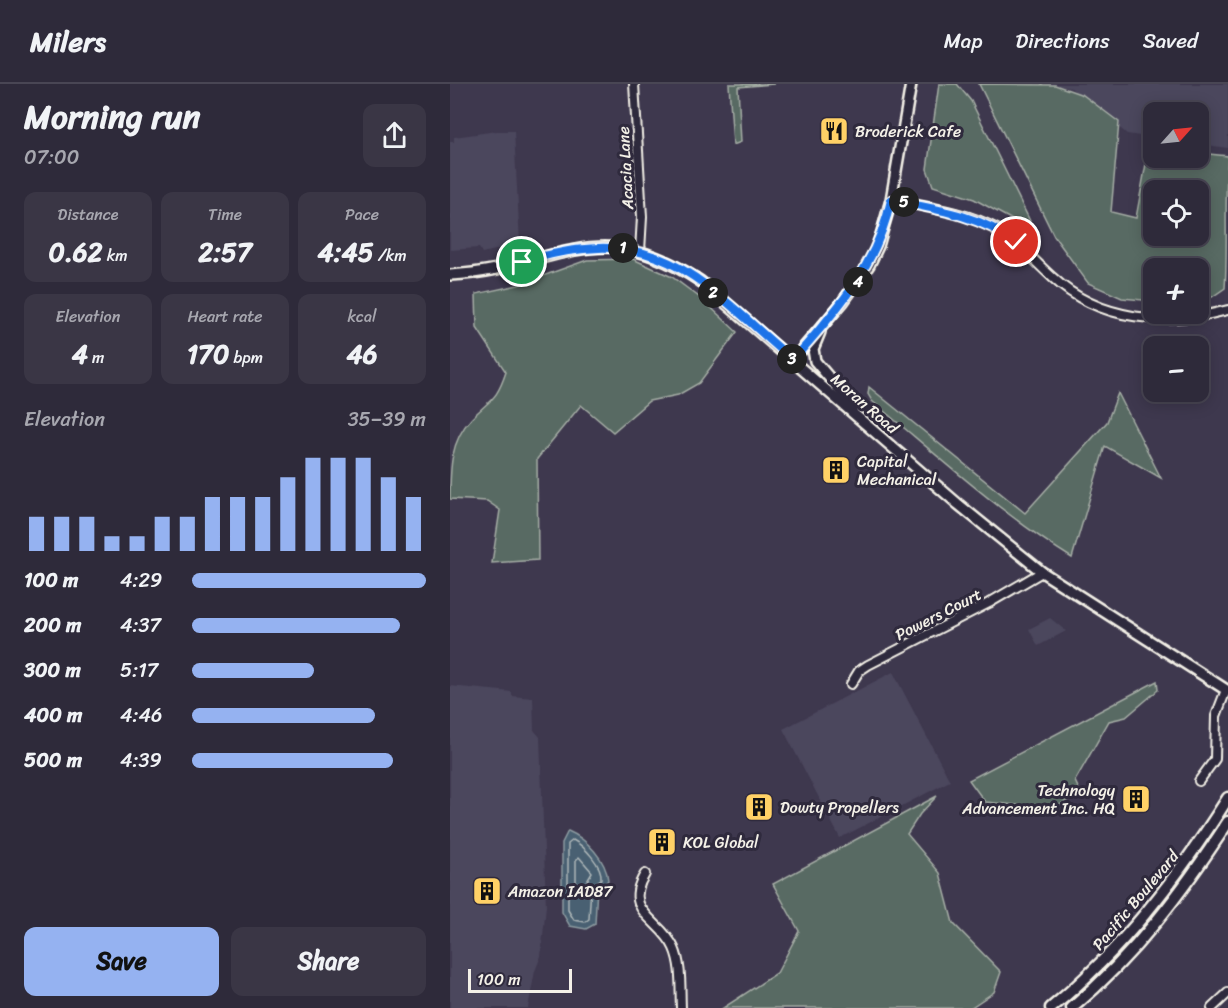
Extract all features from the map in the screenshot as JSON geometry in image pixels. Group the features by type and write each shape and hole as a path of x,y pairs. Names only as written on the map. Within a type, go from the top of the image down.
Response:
{"main road":[{"name":"Pacific Boulevard","path":"1051,1008 1108,957 1150,910 1192,855 1228,798"},
{"name":"Pacific Boulevard","path":"1072,1008 1150,930 1191,879 1228,822"}],"street":[{"name":"Acacia Lane","path":"634,84 642,217 640,250"},
{"path":"793,360 823,326 868,265 886,227 911,84"},
{"path":"891,200 957,213 995,228 1016,242 1053,279 1074,294 1101,308 1129,316 1167,320 1228,310"},
{"name":"Moran Road","path":"450,275 508,267 580,248 612,247 640,250 662,258 700,281 958,504 1042,572 1227,691"},
{"path":"823,326 813,350 816,364 880,436"},
{"name":"Powers Court","path":"851,684 859,671 868,665 989,603 1042,572"},
{"path":"1199,781 1215,759 1216,716 1227,691"},
{"path":"645,874 637,887 638,898 642,910 674,947 679,964 681,1008"},
{"path":"1212,1008 1228,993"}],"shaded area":[{"path":"1044,84 1228,84 1228,148 1209,145 1209,102 1143,102 1143,136 1127,134 1071,88"},
{"path":"514,131 520,244 500,246 500,249 482,253 479,248 450,250 450,142 454,142 454,137"},
{"path":"1050,618 1066,631 1038,646 1029,629"},
{"path":"893,672 950,781 840,838 783,729"},
{"path":"450,686 512,692 512,696 533,698 534,730 540,737 546,906 541,956 535,971 528,1008 450,1008"}],"green space":[{"path":"729,84 774,84 738,87 741,142 733,145"},
{"path":"939,84 957,84 971,101 1030,221 1016,222 974,199 933,186 927,169"},
{"path":"979,84 1055,85 1083,95 1119,122 1111,212 1136,218 1143,180 1143,246 1209,246 1209,180 1143,180 1145,168 1209,168 1209,154 1228,156 1225,288 1209,297 1209,258 1143,258 1143,300 1122,298 1088,283 1054,236"},
{"path":"633,259 672,277 703,300 737,332 699,383 678,395 649,401 613,432 581,405 537,459 538,560 492,563 500,510 487,501 450,499 451,467 455,446 471,419 496,395 506,372 477,328 476,294 518,285 587,260"},
{"path":"869,387 1025,513 1107,422 1118,393 1161,478 1105,446 1072,558 994,503 945,463 872,401 868,394"},
{"path":"1157,681 1158,690 1126,717 1109,721 1075,781 1080,792 1054,809 985,802 969,780"},
{"path":"937,796 920,814 907,834 940,873 953,923 1001,972 994,992 970,1008 723,1008 777,973 799,931 773,884"}],"water":[{"path":"568,831 582,839 594,851 604,865 608,880 603,887 597,886 595,924 586,929 570,926 562,912 562,843"}],"place":[{"name":"Broderick Cafe","path":"834,131"},
{"name":"Capital Mechanical","path":"836,470"},
{"name":"Technology Advancement Inc. HQ","path":"1136,799"},
{"name":"Dowty Propellers","path":"759,807"},
{"name":"KOL Global","path":"662,842"},
{"name":"Amazon IAD87","path":"487,891"}],"route":[{"path":"522,262 580,248 612,247 640,250 662,258 700,281 793,360 859,280 886,227 891,200 957,213 981,221 1016,242"}]}
